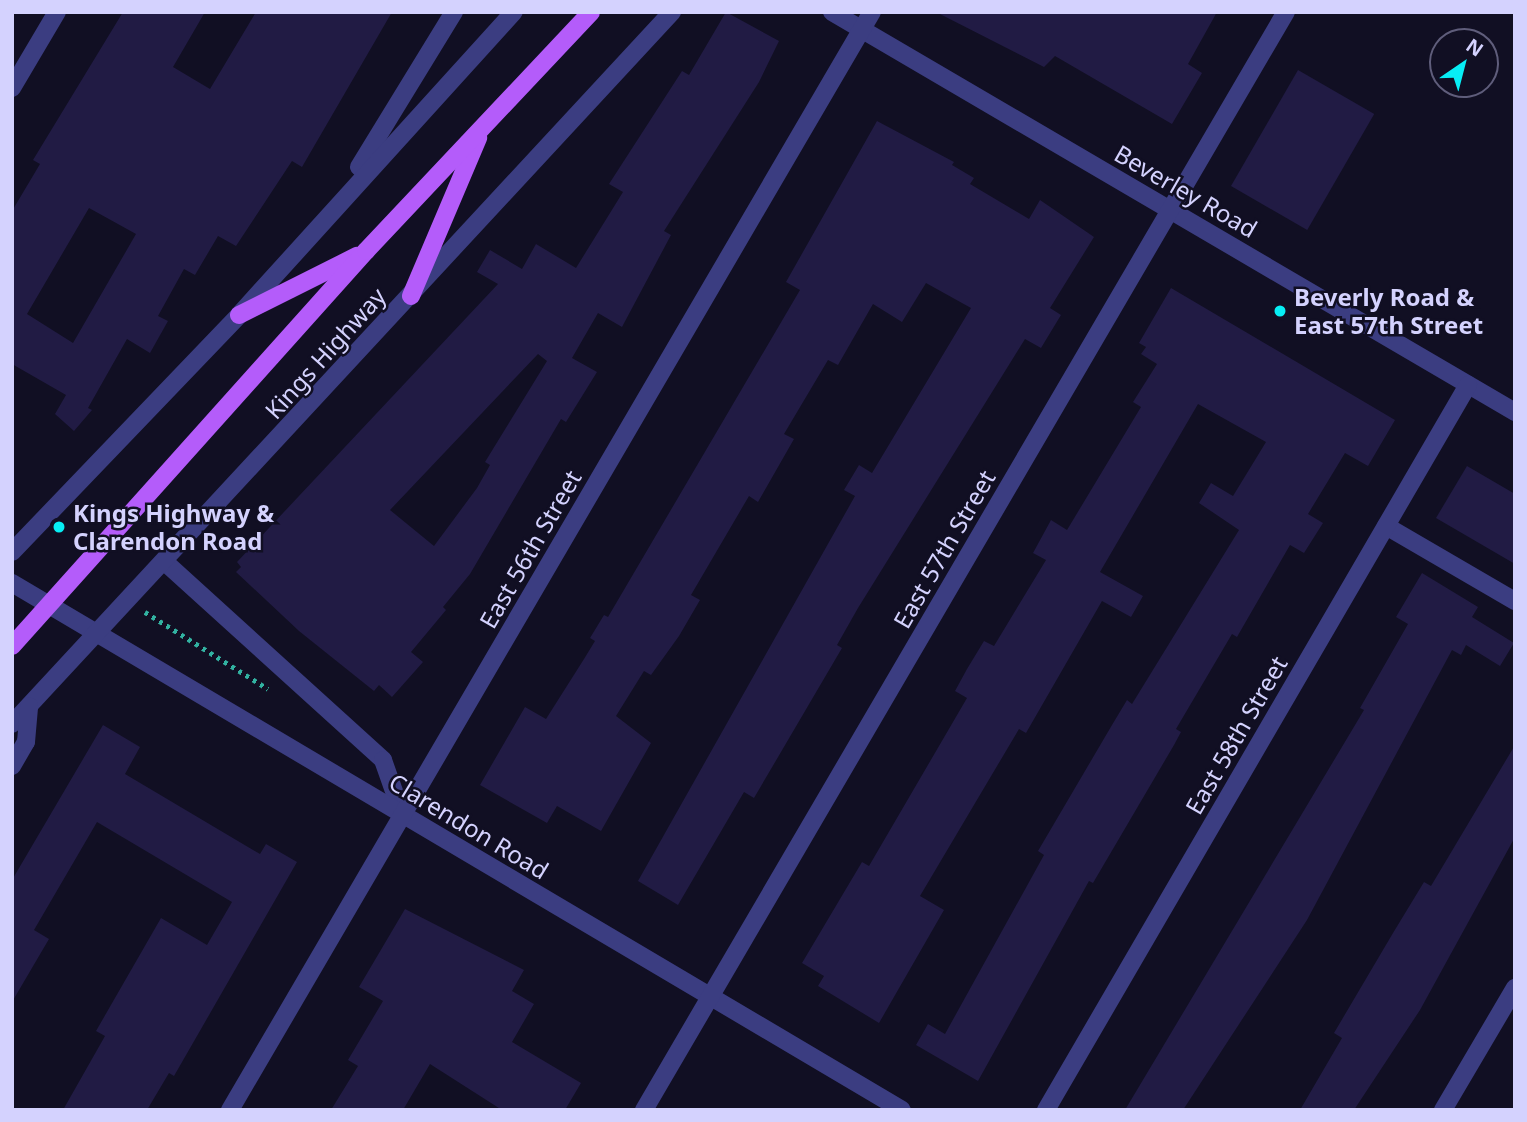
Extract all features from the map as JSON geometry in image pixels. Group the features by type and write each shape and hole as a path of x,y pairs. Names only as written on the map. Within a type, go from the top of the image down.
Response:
{"main road":[{"name":"Kings Highway","path":"12,646 366,251 591,12"},
{"path":"411,296 483,127"},
{"path":"239,315 366,251"}],"street":[{"path":"12,88 57,12"},
{"path":"340,200 454,12"},
{"path":"12,552 239,315 340,200 514,12"},
{"name":"Kings Highway","path":"12,724 96,633 166,563 671,12"},
{"name":"Beverley Road","path":"832,12 1515,412"},
{"name":"East 56th Street","path":"230,1110 872,12"},
{"name":"East 57th Street","path":"644,1110 1286,12"},
{"name":"East 58th Street","path":"1046,1110 1468,385"},
{"path":"1386,526 1515,601"},
{"path":"166,563 383,760 402,814"},
{"name":"Clarendon Road","path":"12,583 902,1110"},
{"path":"12,766 26,742 29,706"},
{"path":"1443,1110 1515,988"}],"path":[{"path":"137,606 281,697"},
{"path":"264,676 274,685"}],"building":[{"path":"123,12 205,12 173,67 210,89 256,12 392,12 302,167 292,161 236,246 218,236 195,275 184,269 158,316 168,321 150,353 127,339 88,408 92,410 74,431 55,414 66,395 12,364 12,211 40,164 33,160","holes":["89,208 136,234 73,343 27,314"]},
{"path":"726,12 779,41 759,82 664,231 671,235 622,327 598,313 572,358 597,372 566,422 561,419 470,574 443,607 446,610 411,652 423,662 392,697 379,685 374,691 299,631 236,572 241,567 237,562 498,284 477,272 490,250 522,269 536,244 576,268 623,192 609,184 682,71 689,75","holes":["538,354 547,361 485,462 490,465 477,488 434,546 390,510"]},
{"path":"936,12 1217,12 1188,64 1202,73 1172,124 1055,56 1044,67"},
{"path":"1298,70 1374,114 1307,230 1231,186"},
{"path":"877,121 954,162 952,165 974,178 970,184 1029,219 1040,200 1094,237 1050,308 1061,315 1041,348 1025,339 858,608 837,645 842,648 754,798 744,792 678,905 638,881 855,496 844,490 859,465 872,473 971,308 926,283 902,322 873,304 838,365 828,360 784,434 794,439 758,502 749,496 691,595 700,600 679,636 651,675 644,671 616,716 651,743 601,831 557,806 547,823 480,785 525,707 546,719 595,641 590,638 604,615 608,617 800,290 786,282"},
{"path":"1171,288 1395,420 1368,466 1345,453 1308,514 1323,523 1304,553 1290,545 1237,637 1232,634 1176,729 1181,732 1174,745 1093,883 1089,881 978,1081 916,1045 928,1024 945,1034 1044,855 1038,851 1127,700 1132,704 1239,530 1199,503 1211,483 1233,496 1266,442 1198,404 1100,572 1143,596 1131,617 1102,601 1026,733 1019,729 920,896 944,910 879,1023 818,986 824,976 802,963 862,862 869,866 967,698 955,691 967,669 984,641 994,646 1046,560 1033,553 1051,520 1067,530 1141,407 1133,402 1157,364 1141,354 1146,347 1139,343"},
{"path":"1467,466 1515,494 1515,564 1436,518"},
{"path":"1422,573 1478,607 1472,617 1514,643 1500,666 1466,645 1461,655 1452,650 1307,920 1183,1110 1125,1110 1364,710 1360,708 1408,624 1396,617"},
{"path":"103,725 140,747 125,774 260,854 266,844 297,862 174,1076 169,1073 147,1110 63,1110 105,1036 96,1031 161,918 207,945 232,902 97,822 34,930 49,939 12,1002 12,880"},
{"path":"1515,745 1515,837 1420,1010 1354,1110 1300,1110 1342,1038 1334,1033 1424,882 1431,886"},
{"path":"405,909 524,970 512,991 534,1004 512,1042 581,1083 565,1110 502,1110 430,1064 403,1110 331,1110 358,1066 348,1060 383,1001 359,987"}],"place":[{"name":"Beverly Road & East 57th Street","path":"1280,311"},
{"name":"Kings Highway & Clarendon Road","path":"59,527"}]}
